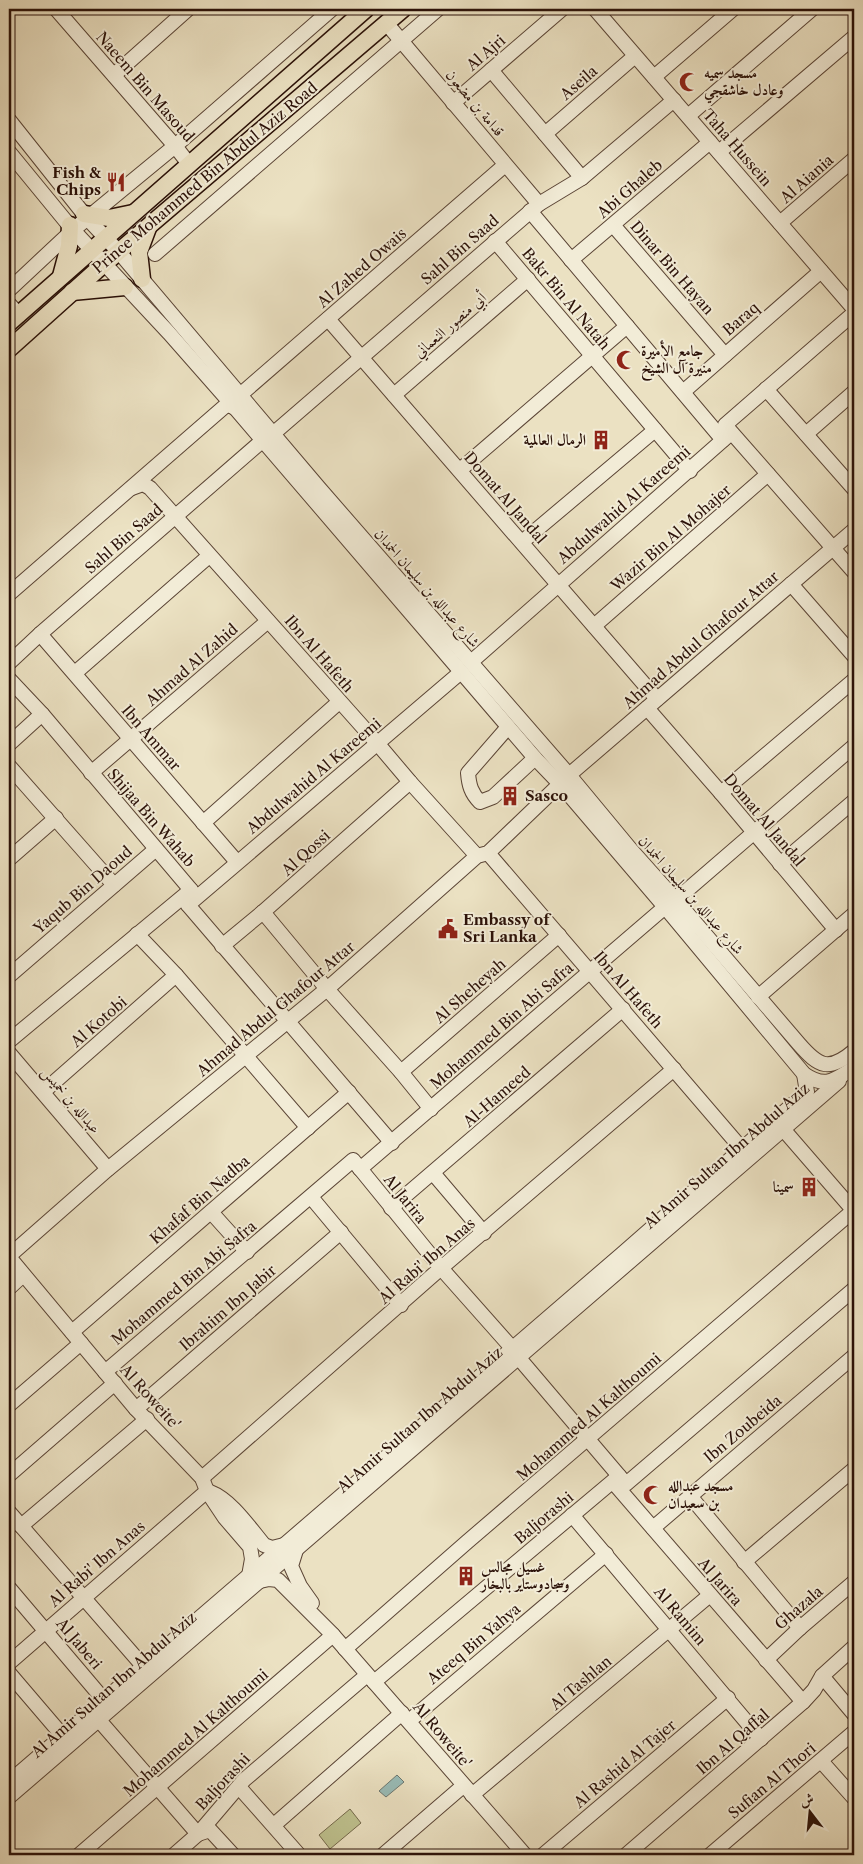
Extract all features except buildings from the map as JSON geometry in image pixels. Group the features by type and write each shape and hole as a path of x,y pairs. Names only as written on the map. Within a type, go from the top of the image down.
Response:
{"main road":[{"name":"Prince Mohammed Bin Abdul Aziz Road","path":"12,314 61,276 366,9"},
{"name":"Prince Mohammed Bin Abdul Aziz Road","path":"9,349 72,292 108,268 119,252 403,9"},
{"path":"88,216 109,218 133,213"},
{"path":"142,280 140,252 148,227"},
{"path":"61,276 71,230"},
{"path":"72,292 125,287"}],"street":[{"path":"114,75 188,9"},
{"path":"9,290 71,230 175,146 332,9"},
{"path":"155,254 438,9"},
{"name":"Al Ajri","path":"453,103 562,9"},
{"name":"Taha Hussein","path":"595,9 854,311"},
{"path":"654,77 733,9"},
{"path":"688,116 812,9"},
{"name":"Naeem Bin Masoud","path":"59,10 189,164"},
{"name":"قدامة بن مضعون","path":"386,24 505,164 571,260 683,392 768,474 854,572"},
{"path":"719,152 854,37"},
{"name":"Aseila","path":"545,134 635,56"},
{"path":"491,70 582,178"},
{"name":"Sahl Bin Saad","path":"274,433 534,208 582,178 674,100"},
{"name":"شارع عبدالله بن سليمان الحمدان","path":"9,120 142,280 237,402 262,441 565,780 632,851 670,903 804,1074"},
{"name":"Abi Ghaleb","path":"571,260 710,142"},
{"name":"شارع عبدالله بن سليمان الحمدان","path":"9,152 71,230 237,402 274,433 466,667 508,727 535,758 565,780"},
{"name":"Al Aiania","path":"780,224 854,159"},
{"name":"Al Zahed Owais","path":"9,594 224,407 237,402 328,319 505,164"},
{"name":"Dinar Bin Hayan","path":"613,225 725,355"},
{"name":"Bakr Bin Al Natah","path":"495,241 690,470"},
{"name":"Baraq","path":"683,392 821,271"},
{"name":"أبي منصور النعماني","path":"394,395 528,280"},
{"name":"Abdulwahid Al Kareemi","path":"188,905 466,667 690,470 766,389 854,311"},
{"name":"Domat Al Jandal","path":"328,319 657,699"},
{"path":"460,470 627,326"},
{"path":"766,389 854,489"},
{"path":"806,434 854,392"},
{"path":"522,542 655,430"},
{"name":"Sahl Bin Saad","path":"9,663 262,441"},
{"name":"Wazir Bin Al Mohajer","path":"594,626 768,474"},
{"name":"Ibn Al Hafeth","path":"132,488 143,484 150,488 410,782 559,935 742,1149"},
{"name":"Ahmad Abdul Ghafour Attar","path":"9,1257 108,1169 327,989 646,708 854,530"},
{"path":"75,673 209,556"},
{"path":"791,584 854,656"},
{"name":"Ahmad Al Zahid","path":"91,773 268,621"},
{"name":"Ibn Ammar","path":"40,634 237,862"},
{"name":"Shijaa Bin Wahab","path":"9,679 42,714 191,890 188,905"},
{"path":"721,793 854,680"},
{"path":"203,822 339,702"},
{"name":"Domat Al Jandal","path":"646,708 721,793 836,930"},
{"path":"9,744 42,714"},
{"path":"508,727 468,773 470,788 474,796 480,802 493,797 535,758"},
{"name":"Mohammed Bin Abi Safra","path":"105,1372 311,1197 356,1165 392,1143 854,746"},
{"path":"9,766 114,885"},
{"name":"Al Qossi","path":"222,946 410,782"},
{"path":"780,864 854,801"},
{"path":"9,859 56,818"},
{"name":"Yaqub Bin Daoud","path":"9,976 156,849"},
{"path":"9,1041 191,890"},
{"name":"شارع عبدالله بن سليمان الحمدان","path":"670,903 758,997 820,1068 822,1081"},
{"path":"188,905 392,1143"},
{"path":"263,912 431,1109"},
{"path":"758,997 854,914"},
{"path":"137,934 176,975 308,1128"},
{"name":"Al Sheheyah","path":"401,1072 559,935"},
{"name":"Al Kotobi","path":"43,1092 176,975"},
{"name":"Al-Hameed","path":"391,1208 623,1009"},
{"path":"813,1060 824,1064 845,1066 854,1052"},
{"name":"عبدالله بن خميس","path":"9,1053 108,1169"},
{"path":"804,1074 812,1076 816,1072 813,1060"},
{"name":"Al Amir Sultan Ibn Abdul Aziz","path":"822,1081 845,1066"},
{"name":"Al Amir Sultan Ibn Abdul Aziz","path":"515,1353 742,1149 812,1096 845,1066"},
{"name":"Al Rabi' Ibn Anas","path":"9,1663 84,1597 204,1484 442,1268 674,1069"},
{"path":"804,1074 822,1081 822,1093 812,1096"},
{"name":"Al Amir Sultan Ibn Abdul Aziz","path":"804,1074 812,1096"},
{"name":"Khafaf Bin Nadba","path":"9,1405 76,1337 211,1212 349,1092"},
{"name":"Al Amir Sultan Ibn Abdul Aziz","path":"9,1797 291,1546 515,1353 783,1129 812,1096"},
{"path":"783,1129 854,1210"},
{"name":"Al Jarira","path":"356,1165 588,1439 653,1528 803,1702"},
{"path":"433,1173 484,1233"},
{"path":"311,1197 401,1305"},
{"name":"Mohammed Al Kalthoumi","path":"345,1649 854,1210"},
{"path":"211,1212 247,1252"},
{"name":"Ibrahim Ibn Jabir","path":"136,1409 341,1232"},
{"name":"Al Roweite'","path":"9,1257 136,1409 204,1484 225,1518 250,1547 254,1578"},
{"path":"9,1288 23,1275"},
{"name":"Baljorashi","path":"174,1855 198,1834 244,1780 572,1515 620,1481 854,1288"},
{"name":"Ibn Zoubeida","path":"653,1528 854,1356"},
{"path":"9,1475 115,1383"},
{"path":"22,1526 147,1419"},
{"path":"744,1562 854,1469"},
{"name":"Al Roweite'","path":"204,1484 229,1504 264,1545 272,1548 291,1546"},
{"path":"690,1496 800,1628"},
{"path":"9,1512 143,1666"},
{"name":"Al Ramim","path":"572,1515 761,1739"},
{"path":"291,1546 291,1566 294,1575 300,1586 322,1614 333,1635"},
{"name":"Ateeq Bin Yahya","path":"274,1825 606,1554"},
{"path":"254,1578 278,1580 333,1635"},
{"name":"Al Amir Sultan Ibn Abdul Aziz","path":"9,1782 143,1666 254,1578"},
{"name":"Ghazala","path":"766,1660 854,1582"},
{"name":"Al Jaberi","path":"9,1588 104,1700"},
{"name":"Al Tashlan","path":"383,1855 670,1630 710,1595"},
{"name":"Mohammed Al Kalthoumi","path":"79,1855 333,1635"},
{"name":"Al Roweite'","path":"333,1635 525,1855"},
{"name":"Ibn Al Qaffal","path":"626,1855 803,1702 814,1690 822,1676 854,1647"},
{"path":"9,1673 62,1735"},
{"path":"822,1676 854,1714"},
{"name":"Al Rashid Al Tajer","path":"544,1855 728,1698"},
{"path":"98,1719 198,1834 210,1830 233,1855"},
{"name":"Sufian Al Thori","path":"710,1855 854,1732"},
{"path":"821,1761 854,1798"},
{"path":"239,1786 299,1855"}],"green space":[{"path":"350,1809 361,1823 330,1849 319,1835"}],"water":[{"path":"397,1775 404,1782 386,1797 379,1791"}],"place":[{"name":"مسجد سميه وعادل خاشقجي","path":"689,82"},
{"name":"Fish & Chips","path":"116,182"},
{"name":"جامع الأميرة منيرة آل الشيخ","path":"626,360"},
{"name":"الرمال العالمية","path":"601,440"},
{"name":"Sasco","path":"510,796"},
{"name":"Embassy of Sri Lanka","path":"448,929"},
{"name":"سمينا","path":"809,1187"},
{"name":"مسجد عبدالله بن سعيدان","path":"653,1495"},
{"name":"غسيل مجالس وسجادوستاير بالبخار","path":"466,1576"}]}
